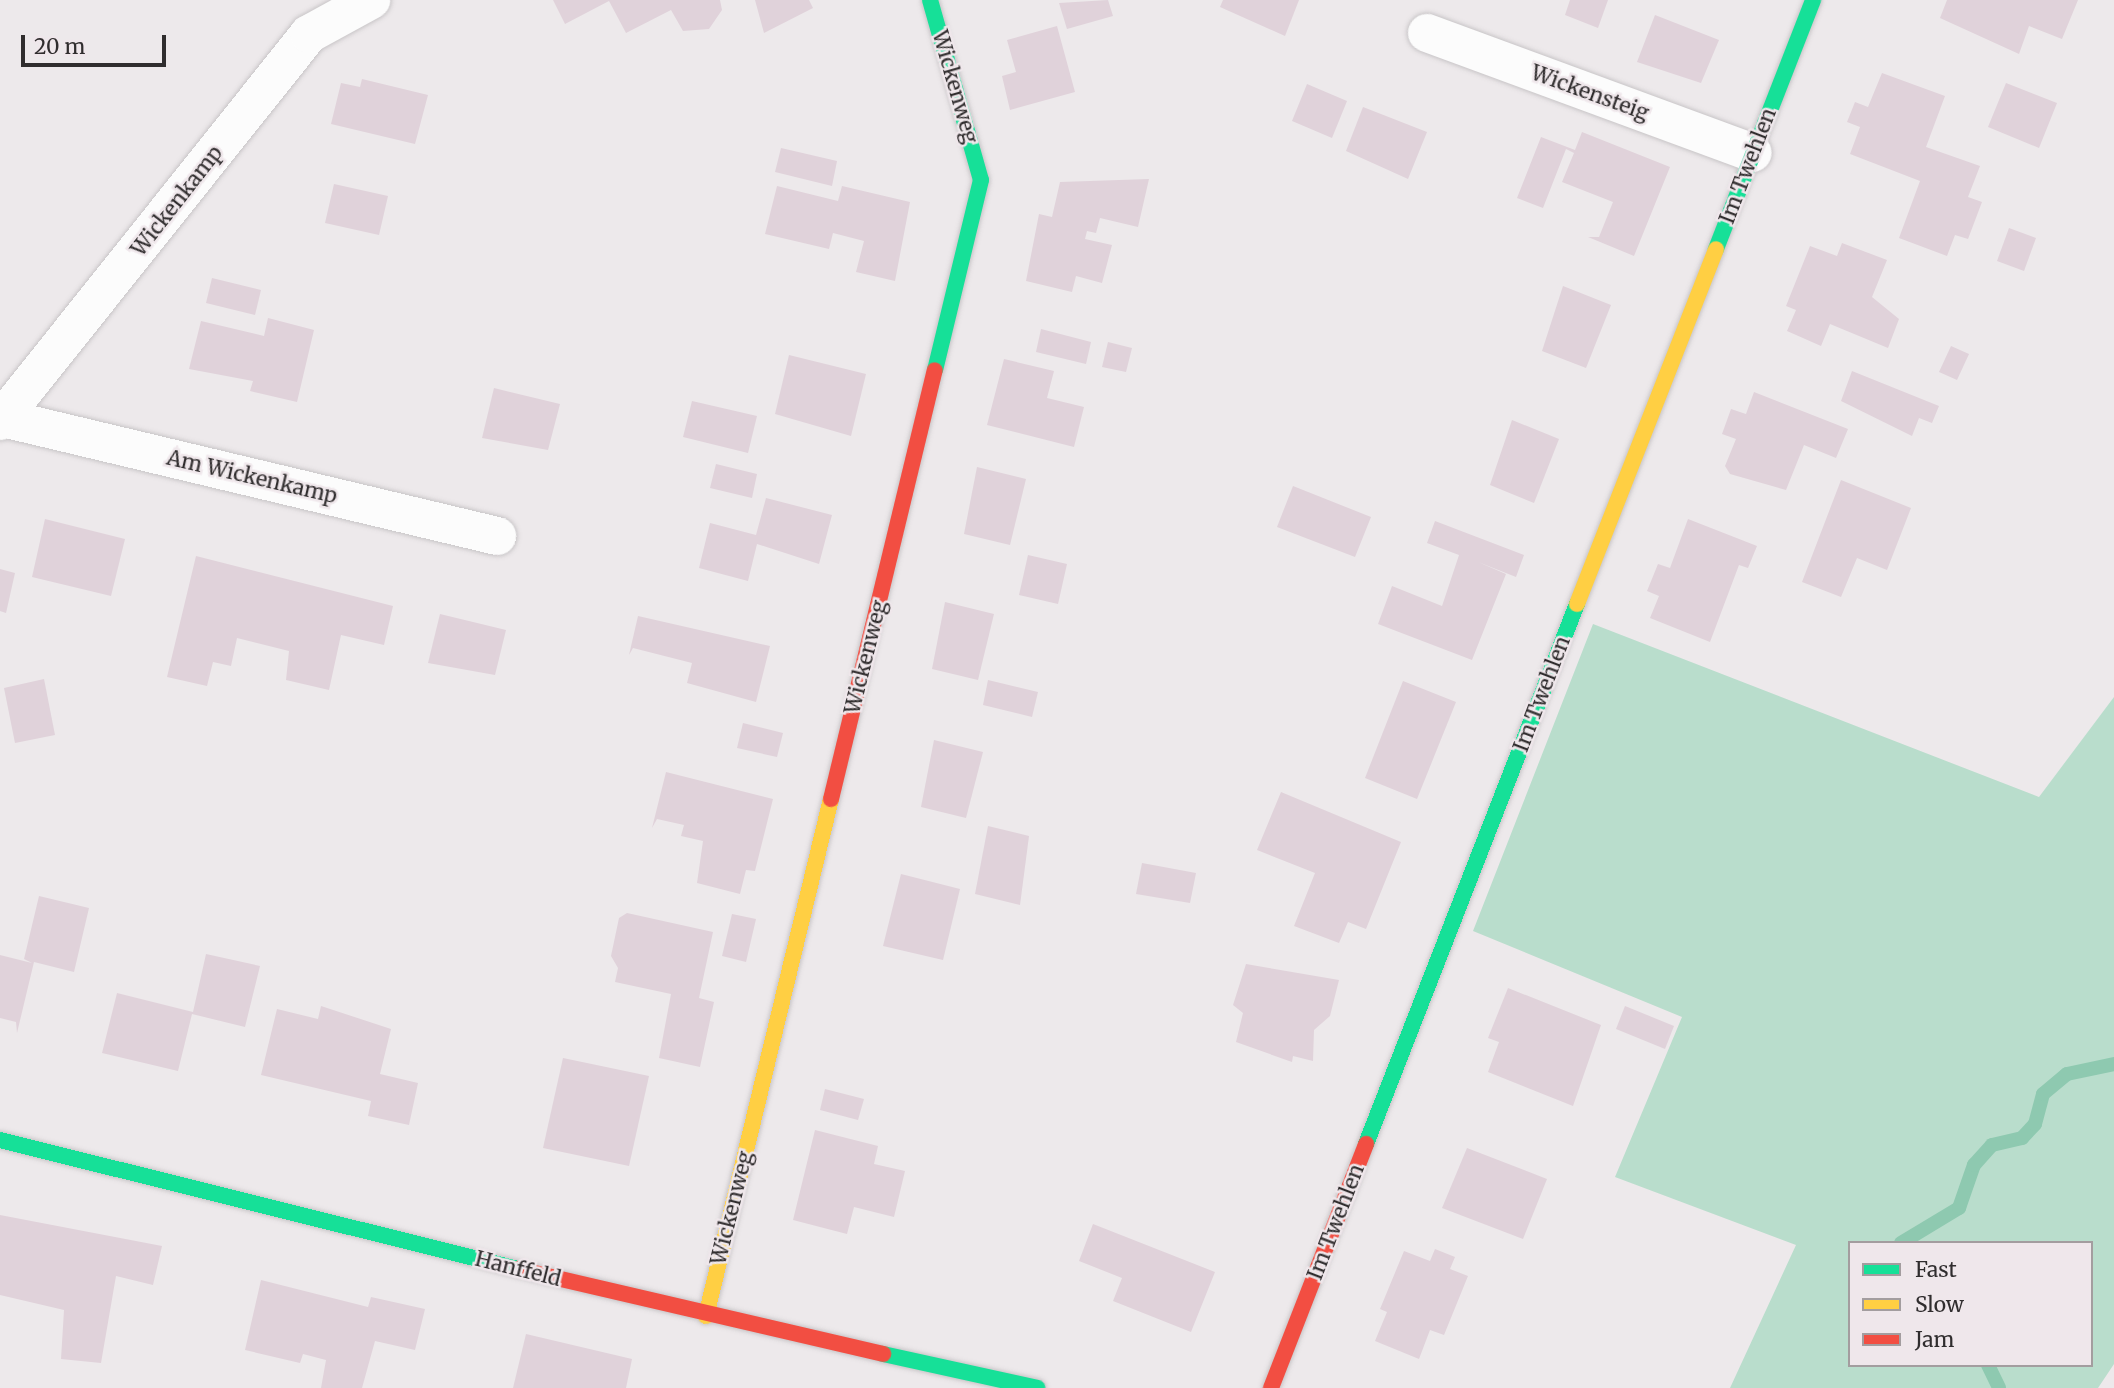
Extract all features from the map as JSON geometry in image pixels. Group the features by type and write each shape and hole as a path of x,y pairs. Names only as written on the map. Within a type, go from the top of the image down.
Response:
{"street":[{"name":"Wickenkamp","path":"3,420 309,33 371,0"},
{"name":"Wickenweg","path":"706,1316 981,180 930,0"},
{"name":"Im Twehlen","path":"1271,1388 1813,0"},
{"name":"Wickensteig","path":"1427,33 1753,153"},
{"name":"Am Wickenkamp","path":"3,420 496,536"},
{"name":"Hanffeld","path":"0,1140 706,1316 1037,1388"}],"green space":[{"path":"1593,624 2039,797 2114,697 2114,1364 2098,1388 1730,1388 1796,1245 1615,1177 1682,1017 1473,931"}],"building":[{"path":"553,0 720,0 722,10 709,29 683,31 671,10 626,33 609,1 565,24"},
{"path":"755,0 809,0 813,8 764,33"},
{"path":"1108,0 1113,16 1067,29 1059,3"},
{"path":"1223,0 1299,0 1285,36 1220,7"},
{"path":"1570,0 1608,0 1598,28 1565,15"},
{"path":"1947,0 2078,0 2062,39 2029,26 2019,54 1940,18"},
{"path":"1655,15 1719,40 1701,83 1637,62"},
{"path":"1057,26 1075,92 1010,110 1002,76 1016,72 1007,40"},
{"path":"1882,73 1945,96 1926,147 1980,166 1968,197 1982,202 1968,239 1955,235 1947,256 1899,238 1920,181 1850,154 1860,127 1847,122 1855,102 1868,107"},
{"path":"362,79 428,95 415,144 331,124 341,83 360,87"},
{"path":"2006,83 2057,103 2039,148 1988,127"},
{"path":"1307,84 1347,101 1332,138 1292,121"},
{"path":"1363,107 1427,132 1408,179 1346,151"},
{"path":"1582,132 1670,167 1634,256 1588,237 1599,237 1613,202 1562,182 1574,153 1566,149 1543,208 1517,198 1541,137 1575,150"},
{"path":"781,148 837,161 832,186 775,172"},
{"path":"1149,179 1138,227 1100,218 1096,233 1087,231 1085,239 1112,245 1102,283 1076,276 1072,292 1026,281 1039,214 1052,217 1060,182"},
{"path":"334,184 388,196 379,235 325,223"},
{"path":"777,186 838,201 842,186 910,202 895,281 856,272 864,241 833,233 829,249 765,234"},
{"path":"2009,228 2036,238 2024,271 1997,261"},
{"path":"1842,243 1887,260 1872,297 1899,319 1888,348 1830,324 1821,346 1787,331 1796,310 1786,306 1810,246 1837,256"},
{"path":"212,278 261,290 255,315 206,303"},
{"path":"1563,286 1611,305 1586,368 1542,351"},
{"path":"268,318 314,330 297,402 250,391 253,381 189,369 201,321 264,336"},
{"path":"1041,329 1091,342 1086,364 1036,352"},
{"path":"1108,342 1132,348 1126,372 1102,367"},
{"path":"1951,346 1969,354 1957,380 1939,372"},
{"path":"789,355 866,374 851,436 775,414"},
{"path":"1004,359 1054,371 1047,398 1084,407 1074,447 987,425"},
{"path":"1852,371 1939,406 1932,423 1919,418 1912,436 1841,401"},
{"path":"494,388 560,404 548,450 482,438"},
{"path":"1754,392 1848,429 1836,458 1804,445 1786,490 1730,474 1725,466 1736,439 1722,434 1731,409 1746,414"},
{"path":"692,401 757,416 748,453 683,437"},
{"path":"1512,420 1559,439 1534,503 1490,485"},
{"path":"716,464 757,474 752,498 710,488"},
{"path":"977,467 1026,479 1010,545 964,534"},
{"path":"1841,480 1911,508 1887,570 1857,558 1841,597 1802,582"},
{"path":"1293,486 1371,517 1355,557 1277,527"},
{"path":"766,498 832,515 819,564 757,544 748,581 699,568 710,523 756,535"},
{"path":"45,519 125,539 111,596 32,577"},
{"path":"1688,519 1757,546 1748,568 1739,565 1710,642 1650,618 1659,596 1647,591 1658,564 1670,568"},
{"path":"1435,521 1524,555 1516,577 1478,562 1506,574 1472,660 1378,624 1392,586 1442,606 1459,555 1427,543"},
{"path":"1028,555 1067,564 1058,604 1019,595"},
{"path":"196,556 393,606 384,645 341,635 329,690 286,680 289,651 237,638 231,666 213,662 207,686 167,677"},
{"path":"0,569 15,573 6,613 0,611"},
{"path":"945,602 994,614 978,680 932,669"},
{"path":"440,614 506,630 495,675 428,663"},
{"path":"638,616 770,646 756,702 687,683 692,663 633,648 629,655"},
{"path":"44,679 55,735 15,743 4,688"},
{"path":"988,680 1038,692 1032,717 983,705"},
{"path":"1403,681 1456,702 1417,799 1365,778"},
{"path":"743,723 783,733 777,757 737,748"},
{"path":"934,740 983,752 966,818 921,807"},
{"path":"666,772 773,799 755,871 746,870 740,894 697,883 703,841 681,836 684,825 657,819 652,828"},
{"path":"1281,792 1401,842 1366,929 1348,922 1339,943 1294,926 1315,873 1257,850"},
{"path":"988,826 1029,836 1020,905 975,894"},
{"path":"1142,863 1196,873 1190,903 1136,894"},
{"path":"901,874 960,889 943,960 883,946"},
{"path":"39,896 89,908 74,972 34,962 17,1033 16,1022 0,1018 0,955 32,963 24,959"},
{"path":"627,913 713,932 699,998 714,1002 700,1067 659,1058 671,994 615,982 618,968 611,956 619,918"},
{"path":"732,914 756,919 746,962 722,956"},
{"path":"206,954 260,966 245,1027 192,1014 178,1071 102,1053 117,993 193,1012"},
{"path":"1246,964 1339,980 1330,1016 1314,1030 1313,1061 1293,1056 1292,1062 1236,1042 1243,1013 1233,1005"},
{"path":"1508,988 1601,1025 1573,1106 1488,1072 1499,1042 1488,1038"},
{"path":"321,1006 391,1029 380,1074 418,1083 409,1125 368,1116 371,1101 261,1075 277,1009 318,1019"},
{"path":"1625,1006 1674,1026 1665,1049 1616,1029"},
{"path":"563,1058 649,1076 629,1166 543,1148"},
{"path":"825,1089 864,1099 858,1120 820,1110"},
{"path":"815,1130 878,1146 874,1164 905,1171 894,1217 854,1207 847,1234 793,1220"},
{"path":"1467,1148 1547,1179 1523,1239 1442,1208"},
{"path":"0,1215 162,1246 153,1285 116,1276 101,1363 61,1359 64,1310 0,1295"},
{"path":"1093,1224 1215,1272 1191,1332 1113,1301 1122,1278 1079,1261"},
{"path":"1435,1249 1455,1257 1450,1269 1468,1276 1444,1335 1430,1330 1419,1359 1375,1341 1387,1312 1380,1309 1404,1251 1430,1261"},
{"path":"261,1280 368,1307 371,1297 425,1309 415,1350 375,1341 362,1388 321,1388 326,1360 303,1354 300,1363 245,1350"},
{"path":"526,1334 632,1359 626,1388 513,1388"}],"waterway":[{"path":"1904,1241 1959,1208 1974,1165 1992,1145 2022,1138 2035,1124 2043,1094 2067,1074 2114,1064"},
{"path":"1989,1367 1999,1388"}],"traffic: fast":[{"path":"930,0 981,180 935,370"},
{"path":"1716,249 1813,0"},
{"path":"1366,1144 1577,604"},
{"path":"0,1140 518,1269"},
{"path":"883,1354 1037,1388"}],"traffic: slow":[{"path":"1577,604 1716,249"},
{"path":"706,1316 831,799"}],"traffic: jam":[{"path":"831,799 935,370"},
{"path":"1271,1388 1366,1144"},
{"path":"518,1269 883,1354"}]}
